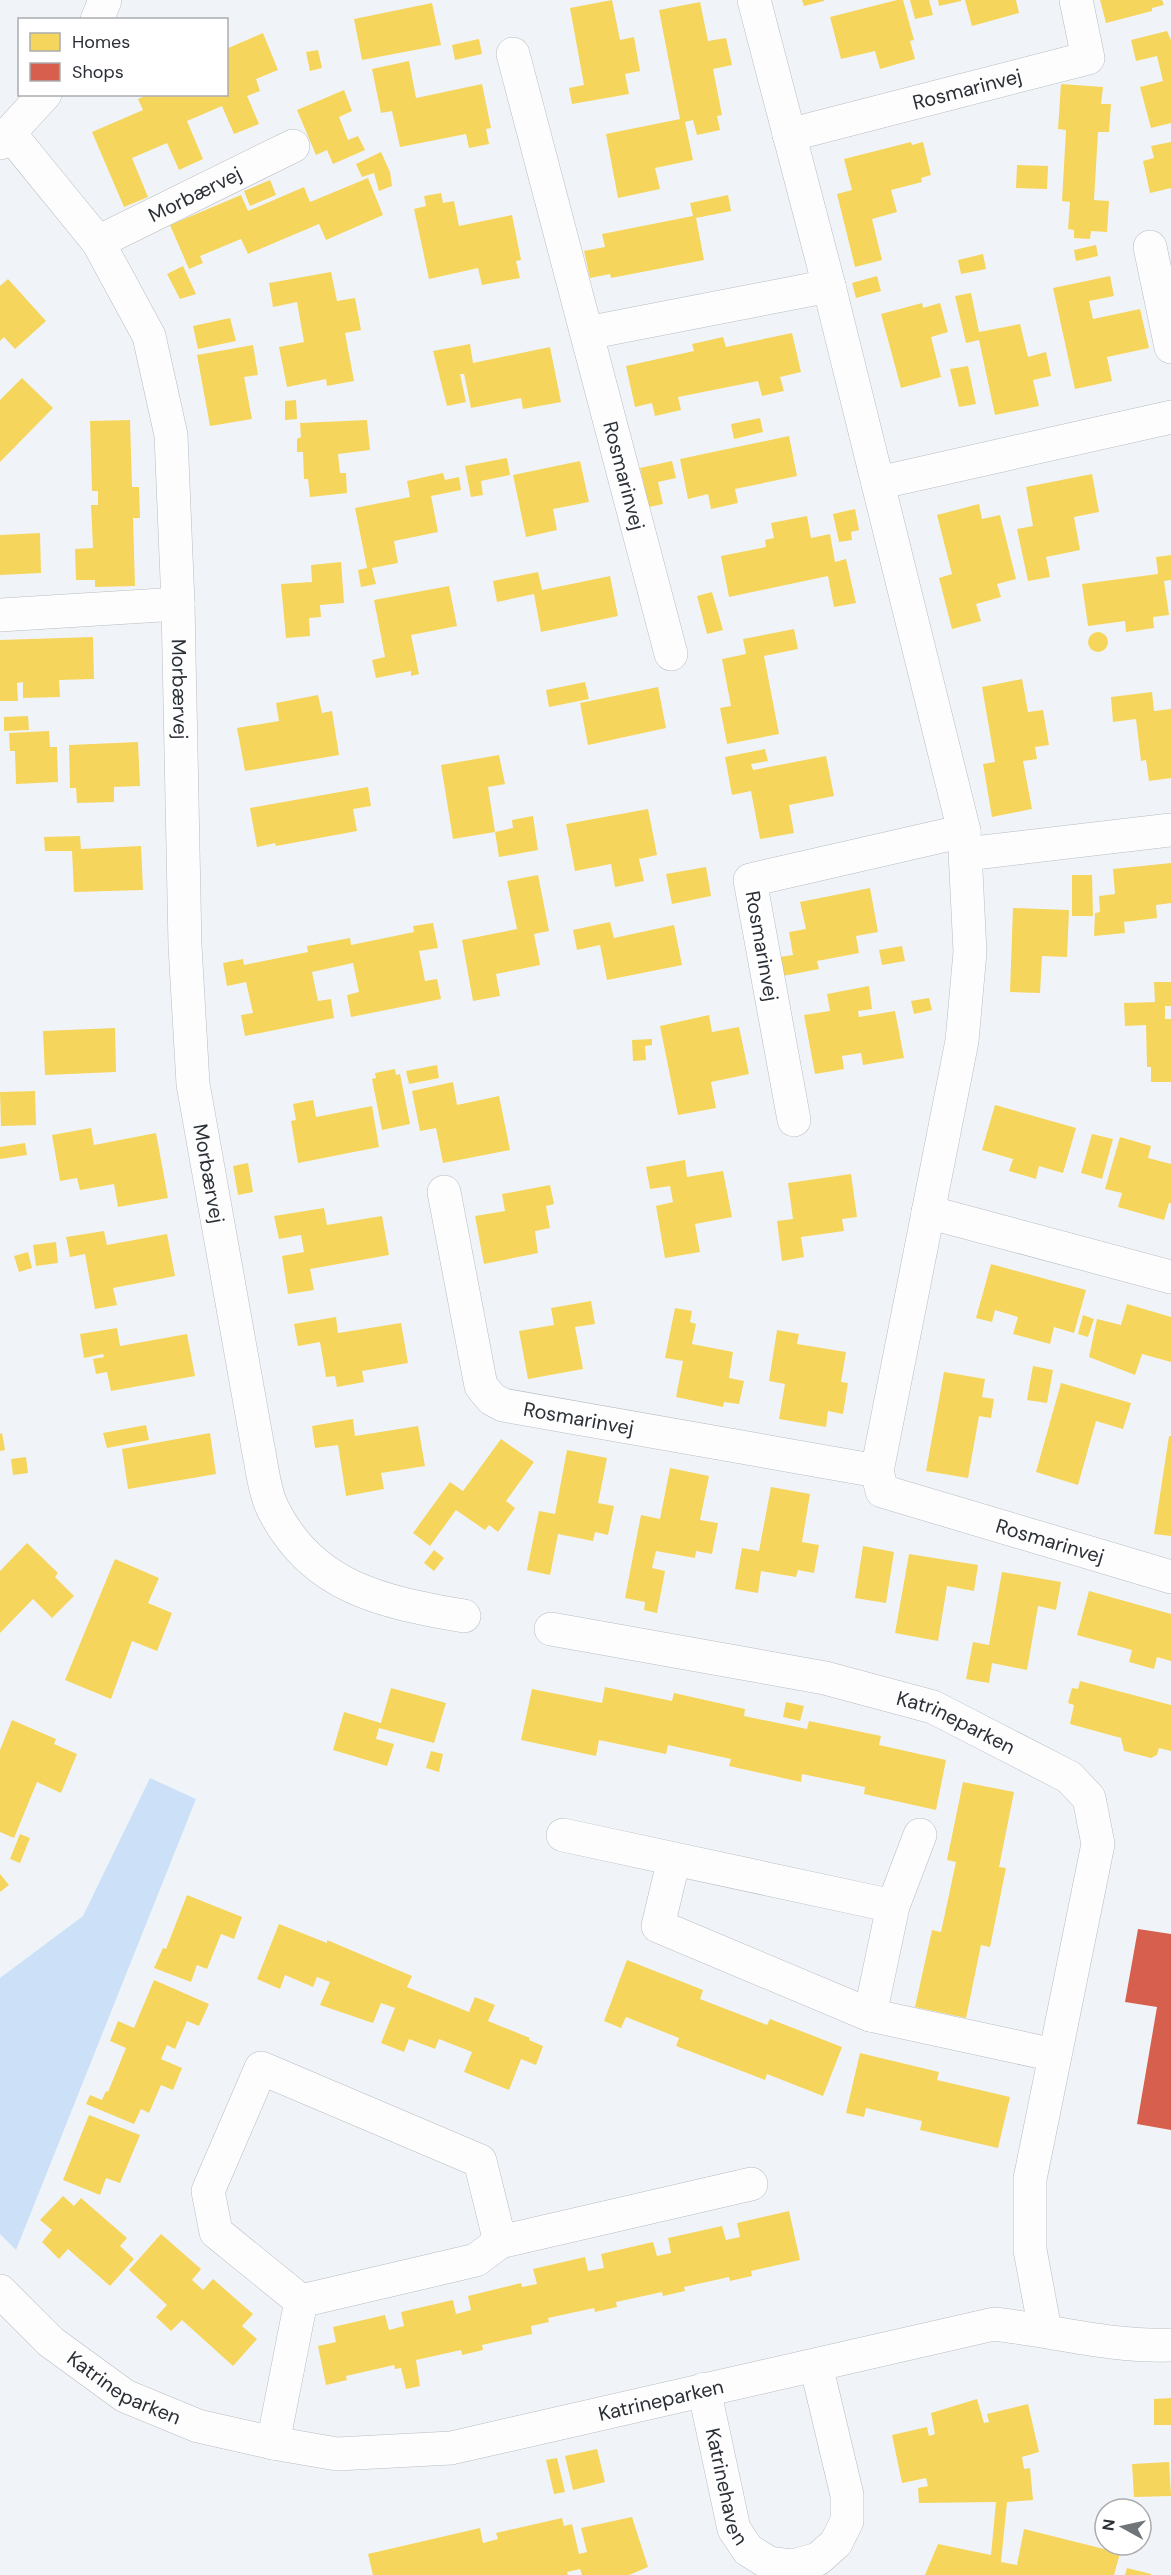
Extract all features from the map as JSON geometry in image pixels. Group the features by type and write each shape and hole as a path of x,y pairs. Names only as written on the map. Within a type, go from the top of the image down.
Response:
{"street":[{"path":"98,18 105,0"},
{"path":"754,0 829,286 965,842 970,952 962,1041 877,1471"},
{"name":"Rosmarinvej","path":"789,135 1088,58 1076,0"},
{"name":"Rosmarinvej","path":"513,54 671,654"},
{"path":"5,138 43,96"},
{"name":"Morbærvej","path":"5,138 98,242 149,336 171,435 178,604 184,936 193,1084 258,1449 271,1505 296,1548 330,1575 363,1592 397,1604 464,1616"},
{"name":"Morbærvej","path":"98,242 293,146"},
{"path":"1150,247 1171,347"},
{"path":"587,333 829,286"},
{"path":"878,483 1171,417"},
{"path":"0,615 178,604"},
{"name":"Rosmarinvej","path":"794,1120 750,880 965,842 1171,830"},
{"name":"Rosmarinvej","path":"444,1192 481,1386 492,1399 503,1405 877,1471 882,1491 1171,1577"},
{"path":"928,1212 1171,1277"},
{"name":"Katrineparken","path":"551,1629 825,1678 933,1707 1069,1777 1089,1798 1098,1844 1030,2179 1030,2250 1045,2330"},
{"path":"563,1835 893,1906"},
{"path":"870,2014 893,1906 920,1835"},
{"path":"674,1859 657,1926 870,2014 1054,2055"},
{"path":"301,2301 216,2232 208,2191 261,2068 480,2161 500,2242"},
{"path":"301,2301 476,2260 500,2242 751,2184"},
{"name":"Katrineparken","path":"0,2291 51,2342 125,2396 198,2426 273,2443 337,2454 451,2448 994,2324 1045,2330 1100,2342 1141,2346 1171,2345"},
{"path":"273,2443 301,2301"},
{"name":"Katrinehaven","path":"704,2389 734,2529 748,2550 769,2563 793,2566 818,2559 836,2543 847,2520 847,2495 816,2365"}],"shaded area":[{"path":"150,1778 196,1799 16,2250 0,2234 0,1978 83,1916"}],"building: Homes":[{"path":"612,0 620,40 634,37 640,71 625,74 629,94 572,104 569,88 584,85 570,8"},
{"path":"802,0 824,0 824,1 804,6"},
{"path":"903,0 914,40 910,41 915,59 880,69 875,51 841,59 830,17"},
{"path":"910,0 929,0 933,15 915,19"},
{"path":"938,0 961,0 961,1 939,6"},
{"path":"965,0 1016,0 1019,13 972,26"},
{"path":"1100,0 1162,0 1164,5 1152,8 1152,11 1106,23"},
{"path":"700,2 708,41 726,38 732,65 713,69 722,115 717,116 720,130 697,135 693,120 685,122 693,160 655,168 660,189 618,198 606,134 680,119 659,10"},
{"path":"432,3 441,45 362,60 354,19"},
{"path":"1167,31 1171,40 1171,123 1151,128 1140,87 1163,81 1157,56 1136,61 1131,40"},
{"path":"263,33 278,70 256,79 260,91 247,96 259,124 234,134 222,106 187,121 203,159 179,170 167,143 132,158 148,197 124,207 92,132 143,110 138,99 145,96 228,96 228,48"},
{"path":"479,39 482,54 455,60 452,45"},
{"path":"318,50 322,68 310,71 306,52"},
{"path":"409,61 416,98 482,84 491,128 486,129 489,144 469,148 466,134 400,147 392,111 381,113 372,69"},
{"path":"1061,84 1103,87 1101,104 1111,104 1109,132 1098,132 1094,200 1109,201 1107,232 1091,231 1090,239 1074,238 1074,230 1068,229 1070,202 1062,201 1066,130 1058,129"},
{"path":"344,90 352,111 339,117 348,140 358,136 365,150 333,164 327,150 316,155 297,110"},
{"path":"911,142 912,145 923,142 931,175 921,178 922,182 891,190 897,212 872,219 882,260 855,267 837,194 852,190 844,159"},
{"path":"1171,142 1171,188 1150,193 1143,161 1154,158 1151,146"},
{"path":"381,152 390,172 392,186 379,191 374,173 362,177 356,164"},
{"path":"1017,165 1048,166 1047,189 1016,188"},
{"path":"368,178 383,215 326,240 319,224 248,254 241,239 200,256 203,263 189,269 170,225 241,195 248,211 304,187 310,202"},
{"path":"270,180 276,195 250,206 244,191"},
{"path":"441,193 443,203 454,201 459,226 512,215 521,260 516,261 520,278 482,285 478,268 429,279 414,209 426,206 424,196"},
{"path":"728,195 731,211 696,218 704,260 611,278 610,274 590,278 584,251 605,247 602,234 693,216 690,203"},
{"path":"1096,245 1098,256 1076,261 1074,250"},
{"path":"983,254 986,269 961,274 958,260"},
{"path":"183,266 196,294 180,299 167,274"},
{"path":"331,272 337,301 355,298 361,330 345,333 354,381 327,386 326,379 287,387 279,347 304,342 297,302 273,307 269,283"},
{"path":"877,276 881,291 856,298 852,283"},
{"path":"1110,276 1114,296 1089,301 1093,319 1140,309 1149,348 1107,357 1112,381 1075,389 1053,288"},
{"path":"8,279 46,321 15,349 4,337 0,341 0,286"},
{"path":"971,293 979,332 1020,324 1028,357 1046,352 1051,376 1033,380 1039,406 995,415 979,340 966,343 955,296"},
{"path":"922,303 923,308 940,303 948,332 931,337 941,377 901,388 881,314"},
{"path":"230,318 236,341 198,349 193,326"},
{"path":"792,333 801,372 780,377 784,391 762,396 758,381 678,397 681,410 655,416 652,403 635,407 626,366 694,351 692,344 723,337 726,347"},
{"path":"470,344 473,363 550,347 561,402 523,409 521,398 471,408 464,374 460,374 466,402 447,406 433,351"},
{"path":"253,345 258,375 244,377 252,419 210,426 197,355"},
{"path":"968,366 976,404 959,407 950,369"},
{"path":"22,378 53,408 0,462 0,400"},
{"path":"296,400 297,419 285,420 285,401"},
{"path":"760,418 763,432 734,439 731,424"},
{"path":"130,420 132,487 139,487 140,518 133,518 135,586 95,587 95,580 76,580 75,549 93,548 91,505 98,505 98,491 92,491 90,421"},
{"path":"367,420 370,450 338,454 340,473 346,473 347,493 310,497 308,479 304,479 303,452 297,452 297,439 301,437 300,423"},
{"path":"789,436 797,476 735,489 738,503 711,509 708,494 688,499 680,459"},
{"path":"507,458 510,475 481,481 483,495 471,497 465,466"},
{"path":"580,461 589,502 553,509 557,530 526,537 513,475"},
{"path":"672,461 676,478 658,482 663,504 649,507 640,468"},
{"path":"443,473 445,480 459,477 461,490 431,496 438,532 394,541 398,563 372,568 376,584 361,587 358,570 367,568 355,508 410,497 407,481"},
{"path":"1092,474 1099,512 1074,517 1080,550 1046,557 1050,577 1028,581 1017,529 1033,526 1026,487"},
{"path":"979,504 982,519 1000,515 1016,579 997,584 1001,597 976,604 981,621 952,629 939,578 952,574 937,515"},
{"path":"855,509 859,530 851,532 852,540 839,542 833,514"},
{"path":"807,516 811,538 830,534 835,562 846,559 856,603 834,607 828,576 729,597 721,556 766,547 765,540 774,538 771,523"},
{"path":"40,533 41,573 0,575 0,535"},
{"path":"1171,555 1171,580 1164,581 1169,615 1153,617 1154,628 1126,632 1125,621 1088,626 1082,584 1158,574 1156,557"},
{"path":"341,562 344,603 320,605 321,617 309,618 310,636 286,638 281,584 312,582 311,565"},
{"path":"538,572 542,590 610,576 618,616 541,632 534,594 497,602 493,581"},
{"path":"449,586 457,626 411,635 419,674 411,676 411,671 376,678 372,660 385,657 374,600"},
{"path":"712,592 723,630 707,634 697,596"},
{"path":"794,629 798,649 764,656 779,734 727,744 720,708 731,706 722,659 746,654 743,639"},
{"path":"1098,632 1105,635 1108,642 1105,649 1098,652 1091,649 1088,642 1091,635"},
{"path":"93,637 94,679 59,680 60,697 23,698 23,682 17,683 18,701 0,701 0,640"},
{"path":"1022,679 1028,712 1043,710 1049,745 1035,747 1037,759 1023,761 1032,809 992,817 983,764 995,762 982,687"},
{"path":"585,682 589,699 549,707 546,690"},
{"path":"658,687 666,728 588,745 580,703"},
{"path":"1152,692 1154,711 1171,709 1171,778 1149,781 1146,760 1141,761 1136,719 1113,722 1111,697"},
{"path":"318,695 322,713 332,711 339,755 245,771 237,728 279,721 276,703"},
{"path":"28,716 29,730 4,731 4,717"},
{"path":"49,731 50,747 57,747 58,782 16,784 15,751 10,751 9,733"},
{"path":"138,742 140,786 114,787 114,802 77,803 76,788 70,788 69,745"},
{"path":"765,749 768,761 751,764 753,770 826,756 834,796 789,805 794,833 760,839 751,791 732,795 725,757"},
{"path":"499,755 505,784 488,787 495,832 453,839 441,765"},
{"path":"368,787 371,806 353,809 357,831 276,846 275,843 257,847 250,808"},
{"path":"648,809 657,855 639,859 644,881 615,887 611,864 575,871 566,824"},
{"path":"533,816 538,850 499,857 495,832 513,828 512,820"},
{"path":"80,836 81,849 141,846 143,890 74,892 72,851 45,851 44,837"},
{"path":"1171,863 1171,903 1156,905 1157,918 1124,922 1125,933 1094,936 1095,913 1100,912 1099,896 1115,894 1113,869"},
{"path":"706,867 711,896 672,904 666,874"},
{"path":"538,875 549,931 534,934 540,965 496,974 500,996 473,1001 462,940 517,929 507,881"},
{"path":"1072,875 1092,875 1093,916 1072,916"},
{"path":"870,888 878,932 856,936 859,953 817,961 819,969 783,976 780,957 793,955 789,932 806,929 800,902"},
{"path":"1013,908 1069,910 1067,957 1042,956 1040,993 1010,992"},
{"path":"610,922 614,938 674,925 682,965 607,980 600,945 577,950 573,930"},
{"path":"433,923 438,948 419,951 425,981 437,979 441,999 351,1017 347,995 359,992 353,963 312,972 318,1001 331,999 334,1018 245,1036 241,1015 253,1013 246,982 227,986 223,963 243,959 244,965 308,952 307,946 350,938 351,945 414,932 413,926"},
{"path":"902,946 905,961 882,965 879,950"},
{"path":"1154,982 1171,982 1171,1006 1165,1006 1165,1019 1171,1019 1171,1082 1151,1082 1151,1067 1147,1067 1146,1025 1125,1026 1124,1003 1155,1002"},
{"path":"869,986 872,1009 858,1011 859,1017 895,1011 904,1058 863,1065 861,1053 842,1056 844,1069 815,1074 804,1015 830,1011 827,994"},
{"path":"929,998 932,1010 914,1014 911,1001"},
{"path":"709,1015 712,1032 739,1027 749,1074 711,1082 716,1108 678,1115 660,1026"},
{"path":"115,1028 116,1072 45,1075 43,1031"},
{"path":"652,1039 652,1045 645,1046 646,1060 633,1061 632,1040"},
{"path":"437,1065 439,1078 409,1084 406,1071"},
{"path":"395,1069 396,1075 400,1074 410,1124 382,1130 372,1079 376,1078 375,1073"},
{"path":"453,1082 457,1105 499,1096 510,1150 443,1163 436,1128 420,1131 412,1091"},
{"path":"35,1091 36,1125 1,1126 0,1092"},
{"path":"313,1100 316,1117 372,1106 379,1147 298,1163 291,1121 296,1120 293,1104"},
{"path":"995,1105 1076,1128 1063,1173 1039,1166 1036,1179 1009,1171 1013,1159 982,1150"},
{"path":"91,1128 94,1145 156,1133 168,1198 118,1207 114,1184 80,1190 77,1178 60,1181 52,1135"},
{"path":"1092,1134 1113,1139 1102,1179 1081,1173"},
{"path":"1120,1137 1151,1146 1148,1158 1171,1164 1171,1203 1169,1203 1164,1220 1118,1207 1122,1193 1105,1189"},
{"path":"25,1143 27,1155 0,1159 0,1147"},
{"path":"685,1160 687,1177 723,1171 732,1217 695,1224 700,1252 665,1258 656,1206 673,1202 670,1186 650,1189 646,1167"},
{"path":"248,1163 253,1192 238,1195 233,1166"},
{"path":"851,1174 857,1217 842,1219 844,1231 801,1237 804,1257 782,1261 777,1221 793,1219 788,1183"},
{"path":"550,1185 554,1204 546,1206 550,1228 535,1231 538,1253 484,1264 475,1216 505,1211 502,1194"},
{"path":"324,1208 327,1225 382,1216 389,1255 310,1269 314,1290 288,1294 282,1256 304,1252 301,1235 279,1239 274,1216"},
{"path":"104,1231 107,1245 167,1234 175,1276 113,1288 117,1305 95,1309 85,1254 70,1257 66,1237"},
{"path":"56,1242 58,1263 36,1266 33,1245"},
{"path":"28,1252 32,1268 19,1272 14,1256"},
{"path":"991,1264 1086,1290 1074,1333 1054,1327 1050,1344 1013,1334 1018,1317 995,1310 992,1322 976,1318"},
{"path":"591,1301 595,1324 575,1327 583,1369 528,1379 519,1331 554,1325 551,1308"},
{"path":"1127,1304 1171,1317 1171,1362 1142,1354 1135,1375 1089,1357 1097,1319 1121,1325"},
{"path":"675,1308 692,1311 690,1322 696,1324 692,1344 733,1352 729,1378 744,1381 739,1404 724,1402 723,1407 676,1397 683,1361 665,1358"},
{"path":"1083,1315 1094,1319 1088,1337 1078,1334"},
{"path":"336,1317 338,1333 401,1323 408,1363 362,1371 364,1382 337,1387 335,1376 326,1377 320,1342 298,1346 294,1324"},
{"path":"117,1328 120,1346 187,1334 195,1376 111,1391 107,1372 96,1374 93,1359 104,1357 103,1354 84,1358 80,1334"},
{"path":"777,1330 799,1334 797,1344 846,1352 841,1382 848,1383 843,1414 828,1411 826,1427 779,1419 785,1384 769,1381"},
{"path":"1033,1366 1053,1370 1047,1403 1027,1400"},
{"path":"944,1372 985,1379 982,1397 994,1399 991,1418 979,1416 968,1478 926,1471"},
{"path":"1061,1383 1131,1403 1123,1429 1096,1421 1078,1485 1036,1472"},
{"path":"353,1419 355,1436 418,1426 425,1466 381,1473 384,1489 346,1496 338,1445 315,1448 312,1426"},
{"path":"146,1425 149,1440 107,1448 103,1433"},
{"path":"2,1433 5,1450 0,1451 0,1434"},
{"path":"210,1433 216,1474 128,1489 122,1449"},
{"path":"1169,1436 1171,1436 1171,1536 1154,1534"},
{"path":"501,1439 534,1462 506,1501 515,1508 498,1532 489,1525 485,1530 456,1510 430,1546 413,1533 450,1482 463,1491"},
{"path":"567,1450 607,1458 598,1503 614,1506 608,1535 595,1532 593,1541 558,1534 550,1575 527,1570 539,1511 555,1514"},
{"path":"26,1457 28,1473 13,1475 11,1459"},
{"path":"670,1468 709,1476 700,1520 718,1523 712,1554 696,1551 695,1558 656,1551 652,1568 665,1571 657,1613 644,1610 645,1602 625,1598 641,1515 660,1519"},
{"path":"771,1487 810,1494 802,1542 819,1545 814,1573 798,1570 796,1577 761,1571 758,1593 735,1589 742,1548 759,1551"},
{"path":"27,1543 58,1573 55,1577 74,1596 52,1618 33,1599 0,1633 0,1571"},
{"path":"863,1546 894,1552 886,1603 855,1598"},
{"path":"434,1550 444,1558 434,1571 424,1563"},
{"path":"909,1554 978,1565 974,1591 947,1586 938,1641 895,1633"},
{"path":"115,1559 159,1578 148,1603 172,1613 157,1651 132,1641 111,1699 65,1680"},
{"path":"1002,1572 1061,1582 1056,1610 1038,1606 1027,1670 992,1663 989,1683 966,1679 973,1642 989,1645"},
{"path":"1089,1591 1171,1614 1171,1661 1157,1657 1154,1669 1129,1662 1132,1650 1077,1635"},
{"path":"1080,1681 1171,1705 1171,1751 1159,1748 1157,1755 1151,1758 1124,1751 1121,1738 1070,1724 1074,1705 1068,1703 1072,1688 1078,1689"},
{"path":"605,1687 672,1701 674,1693 745,1709 744,1716 807,1729 809,1721 881,1736 879,1745 946,1760 936,1810 864,1794 865,1787 802,1774 801,1782 729,1766 731,1759 668,1745 666,1754 599,1740 596,1756 521,1740 532,1689 602,1703"},
{"path":"391,1688 446,1703 434,1743 379,1728 376,1739 394,1744 387,1766 333,1750 344,1712 381,1723"},
{"path":"786,1702 804,1706 800,1721 783,1717"},
{"path":"12,1720 56,1739 54,1744 77,1754 61,1793 37,1782 14,1838 0,1832 0,1750"},
{"path":"431,1751 443,1754 439,1772 426,1768"},
{"path":"963,1782 1014,1792 999,1867 1006,1868 990,1947 981,1945 966,2018 915,2007 932,1930 941,1932 956,1862 947,1860"},
{"path":"20,1834 30,1838 20,1863 10,1859"},
{"path":"0,1874 9,1885 0,1892"},
{"path":"187,1895 242,1917 234,1939 221,1934 207,1969 197,1965 191,1982 154,1968 163,1948 166,1949"},
{"path":"279,1924 327,1943 327,1940 412,1976 407,1987 469,2012 475,1997 495,2005 488,2021 530,2038 529,2040 543,2046 536,2065 521,2059 509,2090 464,2072 472,2052 439,2039 435,2049 409,2039 404,2052 381,2043 395,2008 381,2003 373,2023 320,2005 330,1982 317,1977 313,1987 285,1975 280,1989 257,1979"},
{"path":"627,1960 703,1990 700,1999 767,2025 770,2019 842,2047 823,2096 767,2074 765,2080 676,2046 679,2038 626,2017 621,2028 604,2021"},
{"path":"154,1980 209,2004 199,2026 187,2021 175,2049 167,2045 161,2059 182,2068 173,2090 161,2085 149,2113 141,2109 134,2124 86,2104 90,2095 102,2100 106,2091 108,2092 126,2048 110,2041 118,2021 134,2028"},
{"path":"860,2053 939,2072 937,2080 1010,2097 998,2148 920,2130 922,2121 866,2108 864,2117 846,2113"},
{"path":"89,2115 140,2135 120,2183 106,2178 100,2195 63,2180"},
{"path":"63,2196 74,2206 81,2198 127,2238 120,2246 134,2259 110,2286 68,2249 59,2259 42,2242 52,2230 40,2220"},
{"path":"789,2211 800,2260 751,2271 752,2276 730,2281 729,2277 684,2287 685,2291 663,2296 662,2292 616,2302 617,2307 595,2312 594,2308 548,2318 549,2322 531,2326 532,2334 482,2345 483,2350 462,2355 461,2350 416,2360 420,2386 406,2389 401,2368 395,2369 394,2365 346,2376 347,2380 326,2385 318,2346 336,2342 333,2327 385,2315 389,2330 404,2326 401,2312 453,2300 456,2314 471,2310 468,2296 521,2283 522,2287 537,2284 533,2269 585,2257 588,2271 604,2268 601,2254 653,2242 657,2256 671,2253 668,2238 722,2226 726,2240 740,2237 737,2223"},
{"path":"161,2234 201,2269 192,2280 203,2290 213,2279 253,2314 242,2326 257,2339 233,2366 182,2320 171,2331 156,2317 167,2305 129,2270"},
{"path":"1171,2398 1171,2425 1154,2425 1154,2399"},
{"path":"977,2399 984,2423 989,2422 987,2414 1028,2404 1039,2452 1022,2457 1024,2469 1030,2468 1033,2500 1007,2502 1001,2562 1017,2565 1024,2529 1093,2546 1093,2557 1119,2557 1114,2575 925,2575 938,2544 991,2555 996,2502 919,2503 918,2488 928,2486 926,2478 902,2483 892,2435 927,2427 929,2436 935,2434 931,2413"},
{"path":"597,2449 605,2482 573,2490 565,2456"},
{"path":"557,2458 565,2492 554,2494 546,2460"},
{"path":"1169,2462 1171,2496 1134,2497 1132,2464"},
{"path":"632,2517 648,2567 629,2575 582,2575 580,2569 567,2572 568,2575 373,2575 368,2554 480,2528 483,2543 498,2539 496,2533 562,2518 564,2526 572,2524 579,2554 587,2552 581,2528"},
{"path":"1127,2568 1151,2574 1151,2575 1125,2575"}],"building: Shops":[{"path":"1138,1929 1171,1934 1171,2130 1137,2124 1157,2007 1125,2002"}]}
